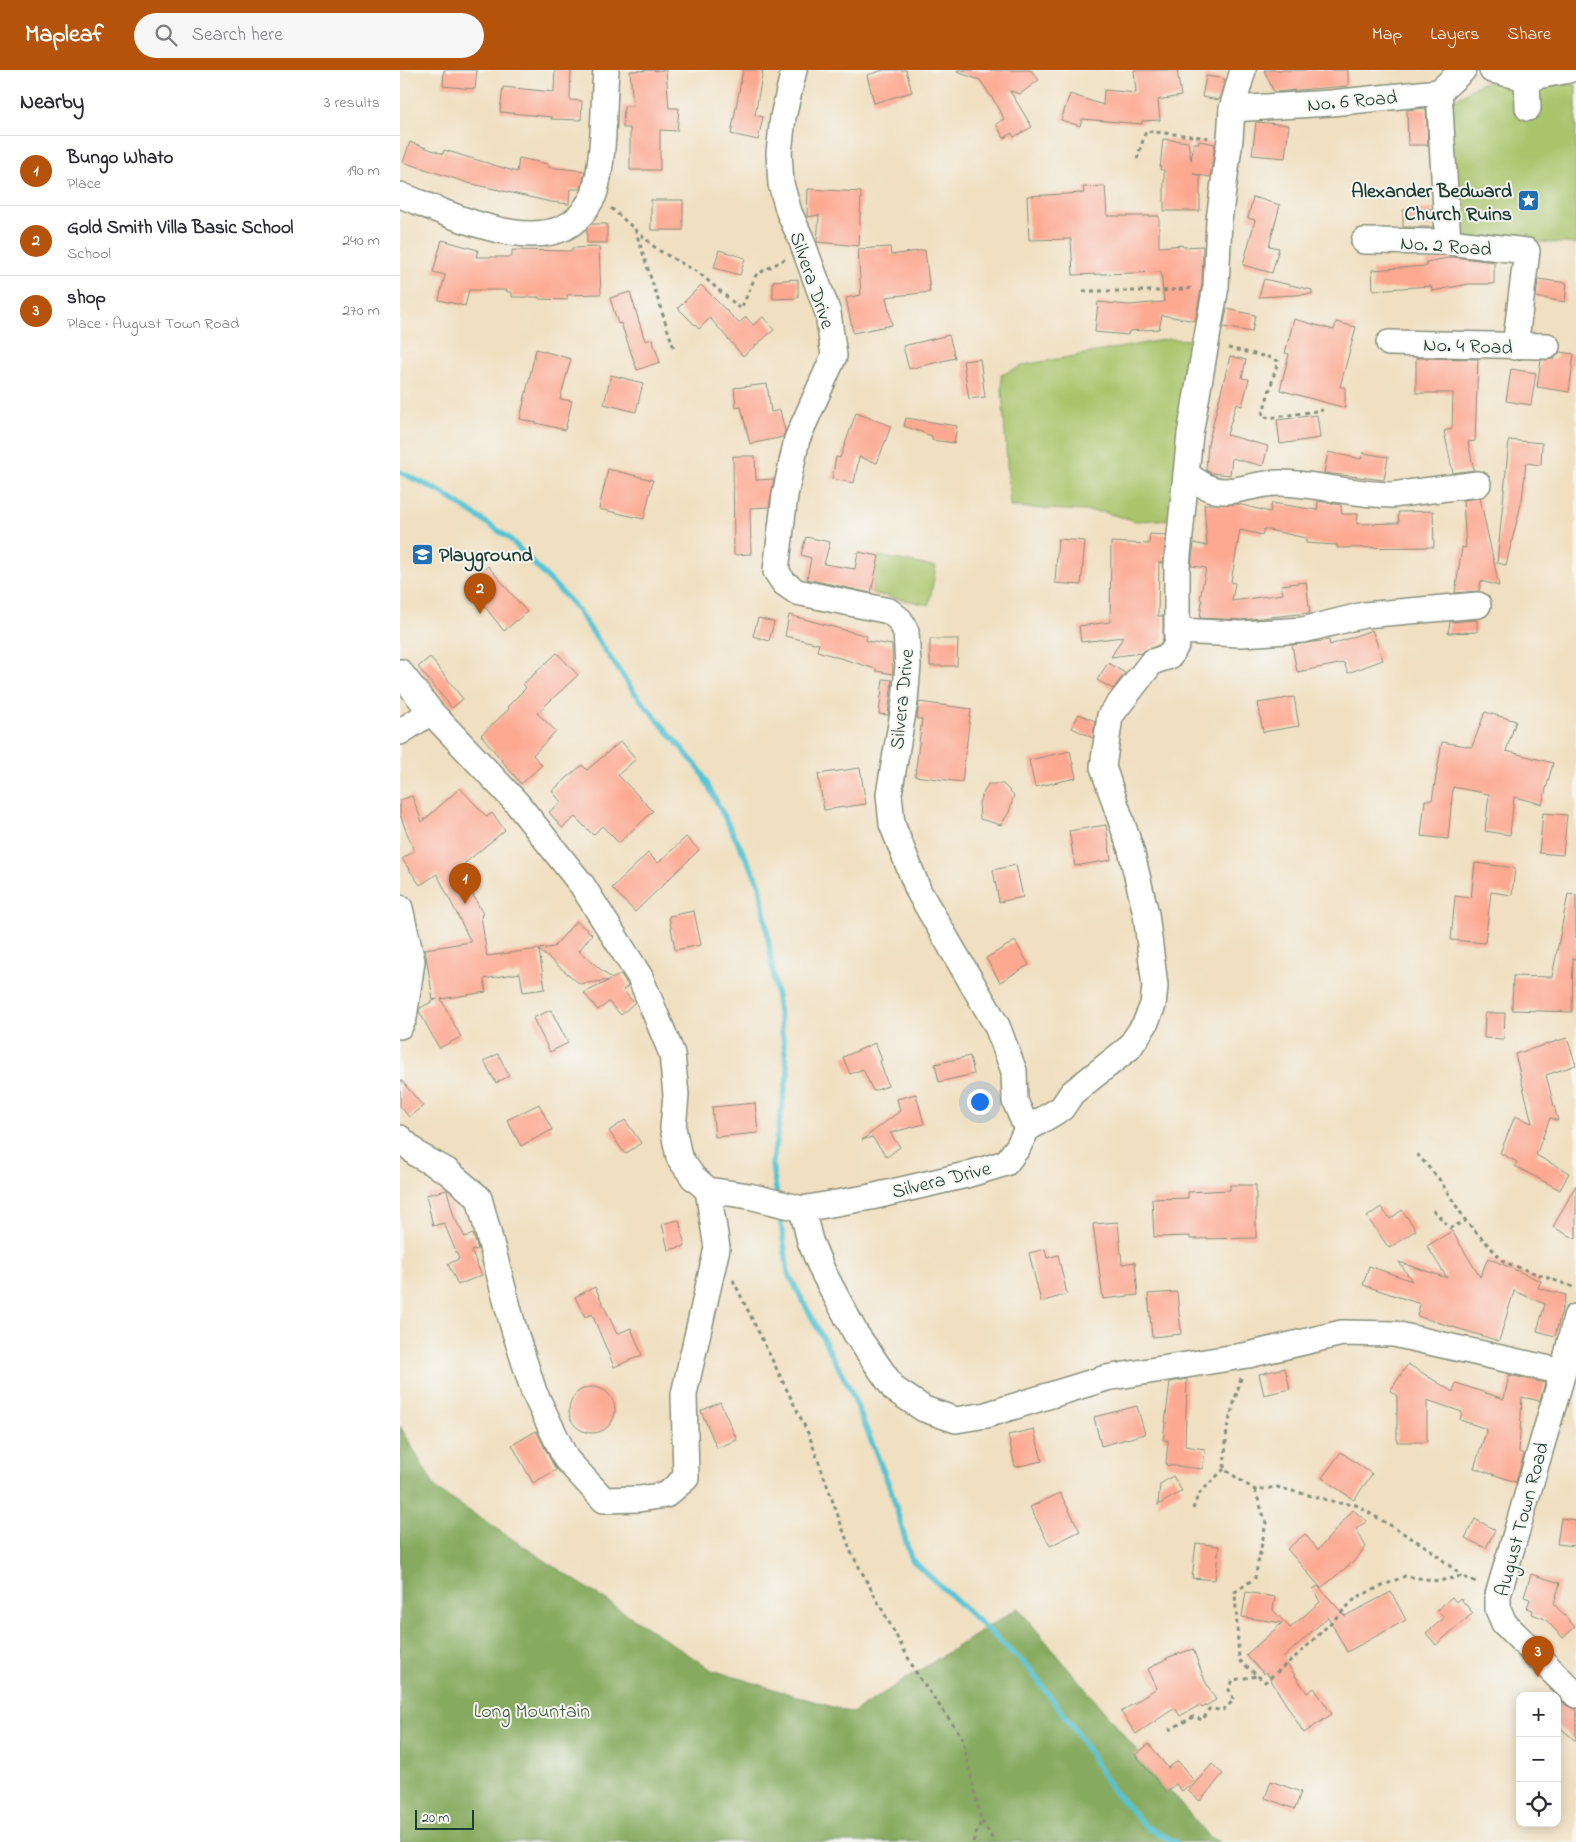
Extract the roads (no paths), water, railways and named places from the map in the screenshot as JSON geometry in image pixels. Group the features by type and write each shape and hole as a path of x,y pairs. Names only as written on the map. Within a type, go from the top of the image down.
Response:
{"street":[{"path":"400,195 488,228 541,235 565,228 580,216 595,193 600,157 606,70"},
{"name":"Silvera Drive","path":"793,1207 872,1197 966,1175 1006,1163 1018,1147 1027,1129 1015,1101 1014,1071 997,1026 919,892 892,824 889,794 905,701 908,665 906,632 900,620 889,611 797,592 784,583 776,571 784,495 796,439 834,356 828,313 801,239 788,212 781,184 779,153 783,117 794,70"},
{"path":"1027,1129 1062,1108 1072,1093 1129,1048 1145,1024 1153,1005 1155,986 1146,914 1130,850 1103,767 1110,716 1152,662 1170,656 1177,644 1177,565 1186,474 1198,387 1208,343 1216,286 1219,220 1230,139 1232,109 1243,70"},
{"path":"1448,242 1439,92 1463,70"},
{"path":"1492,70 1527,78 1566,71"},
{"path":"1527,78 1528,108"},
{"name":"No. 6 Road","path":"1232,109 1331,103 1439,92"},
{"name":"No. 2 Road","path":"1364,241 1448,242 1527,251 1515,347"},
{"name":"No. 4 Road","path":"1389,343 1515,347 1547,346"},
{"path":"1186,474 1205,487 1224,491 1262,483 1281,483 1319,486 1377,495 1392,495 1478,484"},
{"path":"1177,631 1241,634 1303,630 1364,615 1478,605"},
{"path":"400,672 431,712 516,802 582,886 640,978 672,1054 676,1095 673,1128 678,1157 694,1177 708,1190 749,1196 793,1207 823,1272 856,1334 894,1389 924,1409 956,1420 986,1415 1106,1378 1248,1355 1342,1333 1394,1334 1562,1372"},
{"path":"400,700 431,712"},
{"path":"400,732 431,712"},
{"path":"400,908 412,961 404,1018 400,1026"},
{"path":"400,1138 418,1155 447,1171 479,1198 513,1326 534,1392 566,1459 604,1500 639,1499 666,1495 686,1478 684,1394 717,1248 708,1190"},
{"name":"August Town Road","path":"1576,1317 1498,1595 1498,1609 1504,1623 1576,1695"}],"waterway":[{"path":"400,472 441,492 509,538 573,604 634,692 700,770 760,885 788,1072 772,1165 777,1196"},
{"path":"779,1210 788,1273 850,1389 891,1490 911,1559 1028,1667 1075,1730 1110,1787 1146,1827 1175,1842"}],"place":[{"name":"Alexander Bedward Church Ruins","path":"1528,201"},
{"name":"Playground","path":"423,554"},
{"name":"Gold Smith Villa Basic School","path":"480,614"},
{"name":"Bungo Whato","path":"465,904"},
{"name":"shop","path":"1538,1677"}],"park label":[{"name":"Long Mountain","path":"532,1710"}]}
